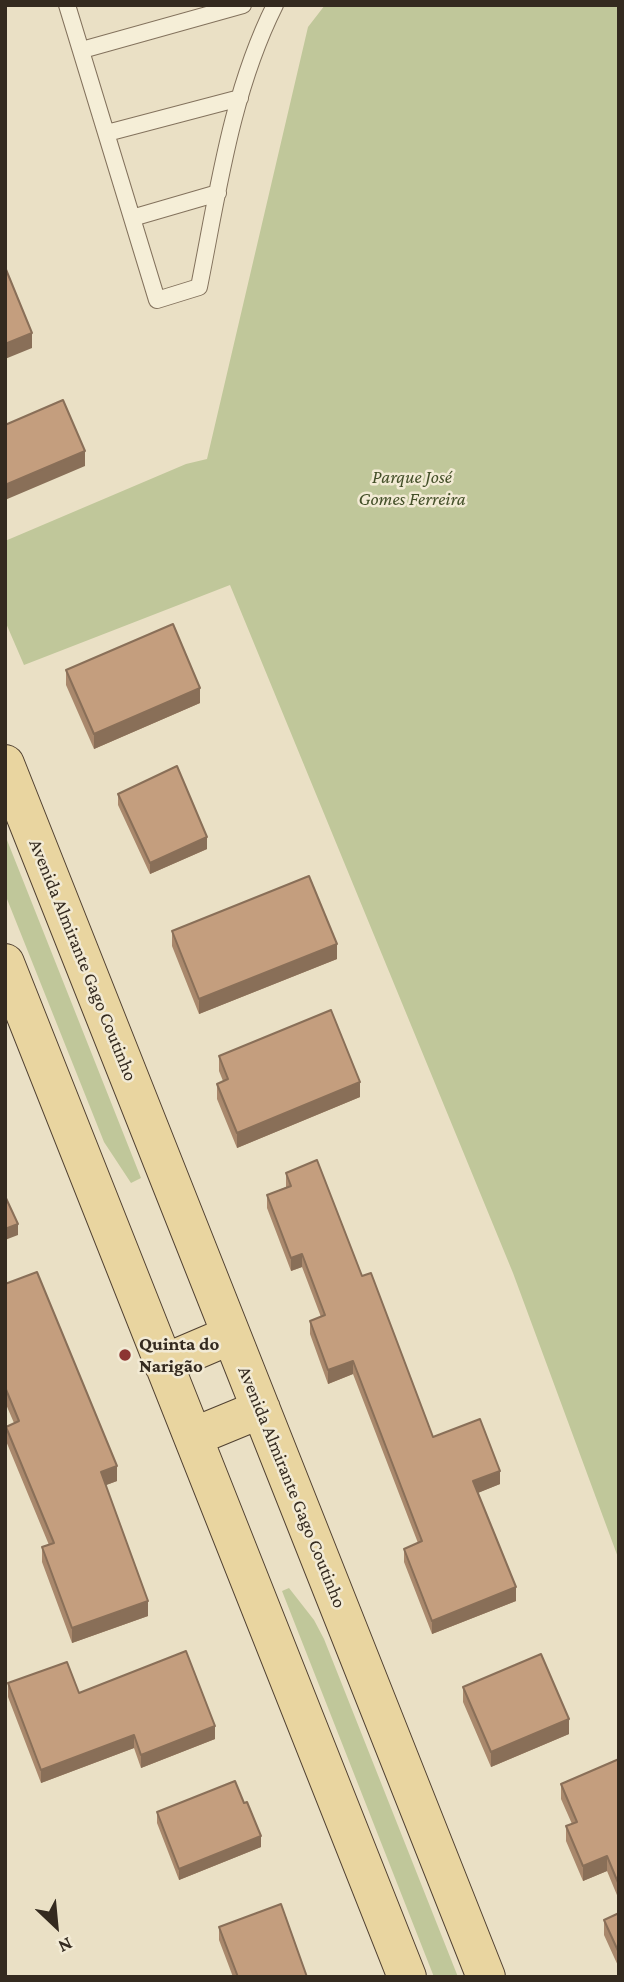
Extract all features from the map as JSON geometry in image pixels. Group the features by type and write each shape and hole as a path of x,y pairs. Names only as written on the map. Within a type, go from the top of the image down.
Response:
{"main road":[{"name":"Avenida Almirante Gago Coutinho","path":"5,764 485,1977"},
{"path":"5,963 407,1977"},
{"path":"163,1364 231,1335"},
{"path":"193,1437 261,1409"}],"lane":[{"path":"66,5 157,300 199,288 240,99 256,43 275,5"},
{"path":"82,50 243,5"},
{"path":"107,133 240,99"},
{"path":"132,218 218,193"}],"green space":[{"name":"Parque José Gomes Ferreira","path":"325,5 619,5 619,1560 513,1273 230,585 24,665 5,621 5,541 186,464 207,459 308,27"},
{"path":"5,835 141,1178 131,1183 104,1142 5,894"},
{"path":"289,1588 314,1620 324,1639 458,1977 434,1977 282,1591"}],"building":[{"path":"5,267 32,333 5,344"},
{"path":"63,400 85,451 5,485 5,425"},
{"path":"173,624 200,688 94,734 66,670"},
{"path":"177,766 207,837 150,863 118,794"},
{"path":"309,876 337,944 199,999 172,931"},
{"path":"331,1010 360,1082 237,1133 217,1084 228,1079 219,1056"},
{"path":"317,1160 362,1276 371,1273 433,1437 480,1419 500,1471 473,1481 516,1587 432,1621 404,1549 422,1541 353,1361 328,1370 310,1321 325,1315 302,1254 291,1258 267,1195 291,1186 286,1173"},
{"path":"5,1196 18,1224 5,1229"},
{"path":"37,1272 117,1466 101,1472 148,1601 72,1628 42,1547 54,1543 6,1427 19,1421 5,1387 5,1284"},
{"path":"186,1651 215,1726 141,1755 134,1735 41,1770 8,1683 67,1662 79,1693"},
{"path":"541,1654 569,1719 491,1752 463,1687"},
{"path":"619,1759 619,1885 607,1856 583,1866 566,1826 577,1822 561,1784"},
{"path":"235,1781 261,1836 179,1869 157,1812"},
{"path":"281,1904 307,1977 238,1977 219,1927"},
{"path":"619,1913 619,1953 604,1920"}],"place":[{"name":"Quinta do Narigão","path":"125,1355"}]}
